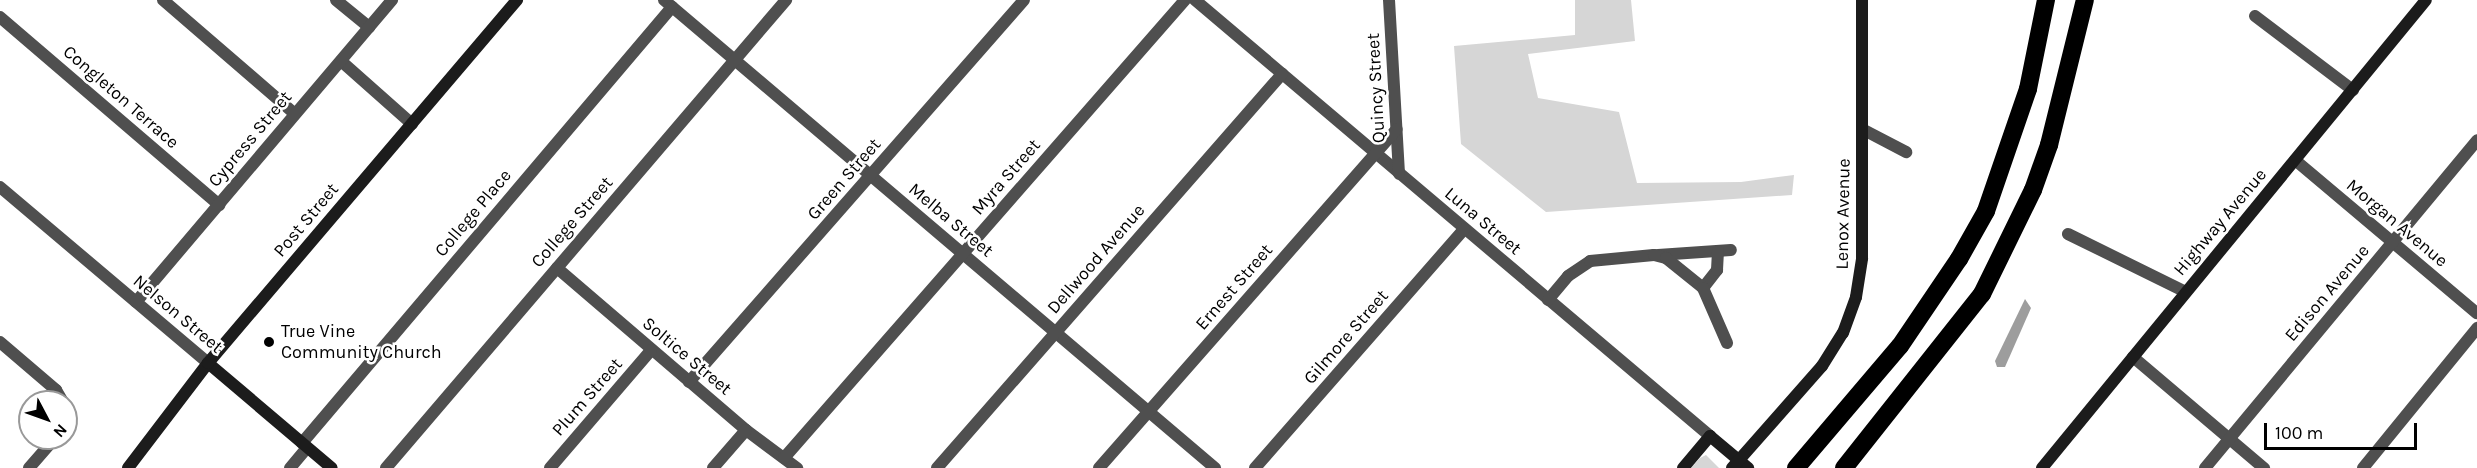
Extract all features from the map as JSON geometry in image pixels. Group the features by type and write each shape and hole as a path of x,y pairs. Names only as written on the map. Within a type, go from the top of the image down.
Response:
{"highway":[{"path":"1798,466 1900,346 1959,260 1986,211 2028,89 2046,0"},
{"path":"1844,468 1982,294 2034,190 2046,154 2085,0"}],"main road":[{"name":"Post Street","path":"128,468 208,363 518,0"},
{"name":"Lenox Avenue","path":"1740,465 1822,366 1850,316 1862,258 1862,0"},
{"name":"Highway Avenue","path":"2042,468 2426,0"},
{"name":"Nelson Street","path":"208,363 332,468"},
{"name":"Luna Street","path":"1710,436 1740,465"},
{"path":"1683,468 1710,436"}],"street":[{"path":"163,0 295,114"},
{"path":"336,0 369,27"},
{"name":"Cypress Street","path":"136,302 392,0"},
{"name":"College Street","path":"386,468 786,0"},
{"name":"Green Street","path":"689,382 1024,0"},
{"name":"Myra Street","path":"784,458 1185,0"},
{"name":"Luna Street","path":"1195,0 1710,436"},
{"name":"Quincy Street","path":"1389,0 1400,174"},
{"name":"Melba Street","path":"668,3 1215,468"},
{"name":"College Place","path":"305,445 668,3"},
{"path":"2255,16 2353,90"},
{"name":"Congleton Terrace","path":"0,17 219,205"},
{"path":"341,61 412,124"},
{"name":"Dellwood Avenue","path":"937,468 1282,74"},
{"name":"Ernest Street","path":"1099,468 1397,129"},
{"path":"1862,129 1906,152"},
{"name":"Edison Avenue","path":"2205,468 2477,140"},
{"name":"Morgan Avenue","path":"2295,160 2477,313"},
{"name":"Nelson Street","path":"0,187 208,363"},
{"name":"Gilmore Street","path":"1263,465 1464,229"},
{"path":"2068,234 2186,292"},
{"path":"1548,300 1568,276 1590,261 1731,250"},
{"path":"1703,288 1717,270 1718,251"},
{"path":"1654,255 1666,258 1703,288 1727,343"},
{"name":"Soltice Street","path":"556,268 746,430 797,468"},
{"path":"2363,468 2477,328"},
{"path":"0,342 56,390"},
{"name":"Plum Street","path":"550,468 651,350"},
{"path":"2133,357 2264,468"},
{"path":"713,468 746,430"},
{"path":"290,468 305,445"},
{"path":"29,468 45,450"}],"shaded area":[{"path":"1575,0 1631,0 1635,41 1528,54 1538,98 1619,112 1637,183 1741,182 1794,175 1792,195 1546,212 1461,144 1454,46 1575,35"},
{"path":"2025,299 2031,308 2005,367 1997,367 1995,361"},
{"path":"1706,455 1719,468 1691,468 1700,458"}],"place":[{"name":"True Vine Community Church","path":"269,342"}]}
